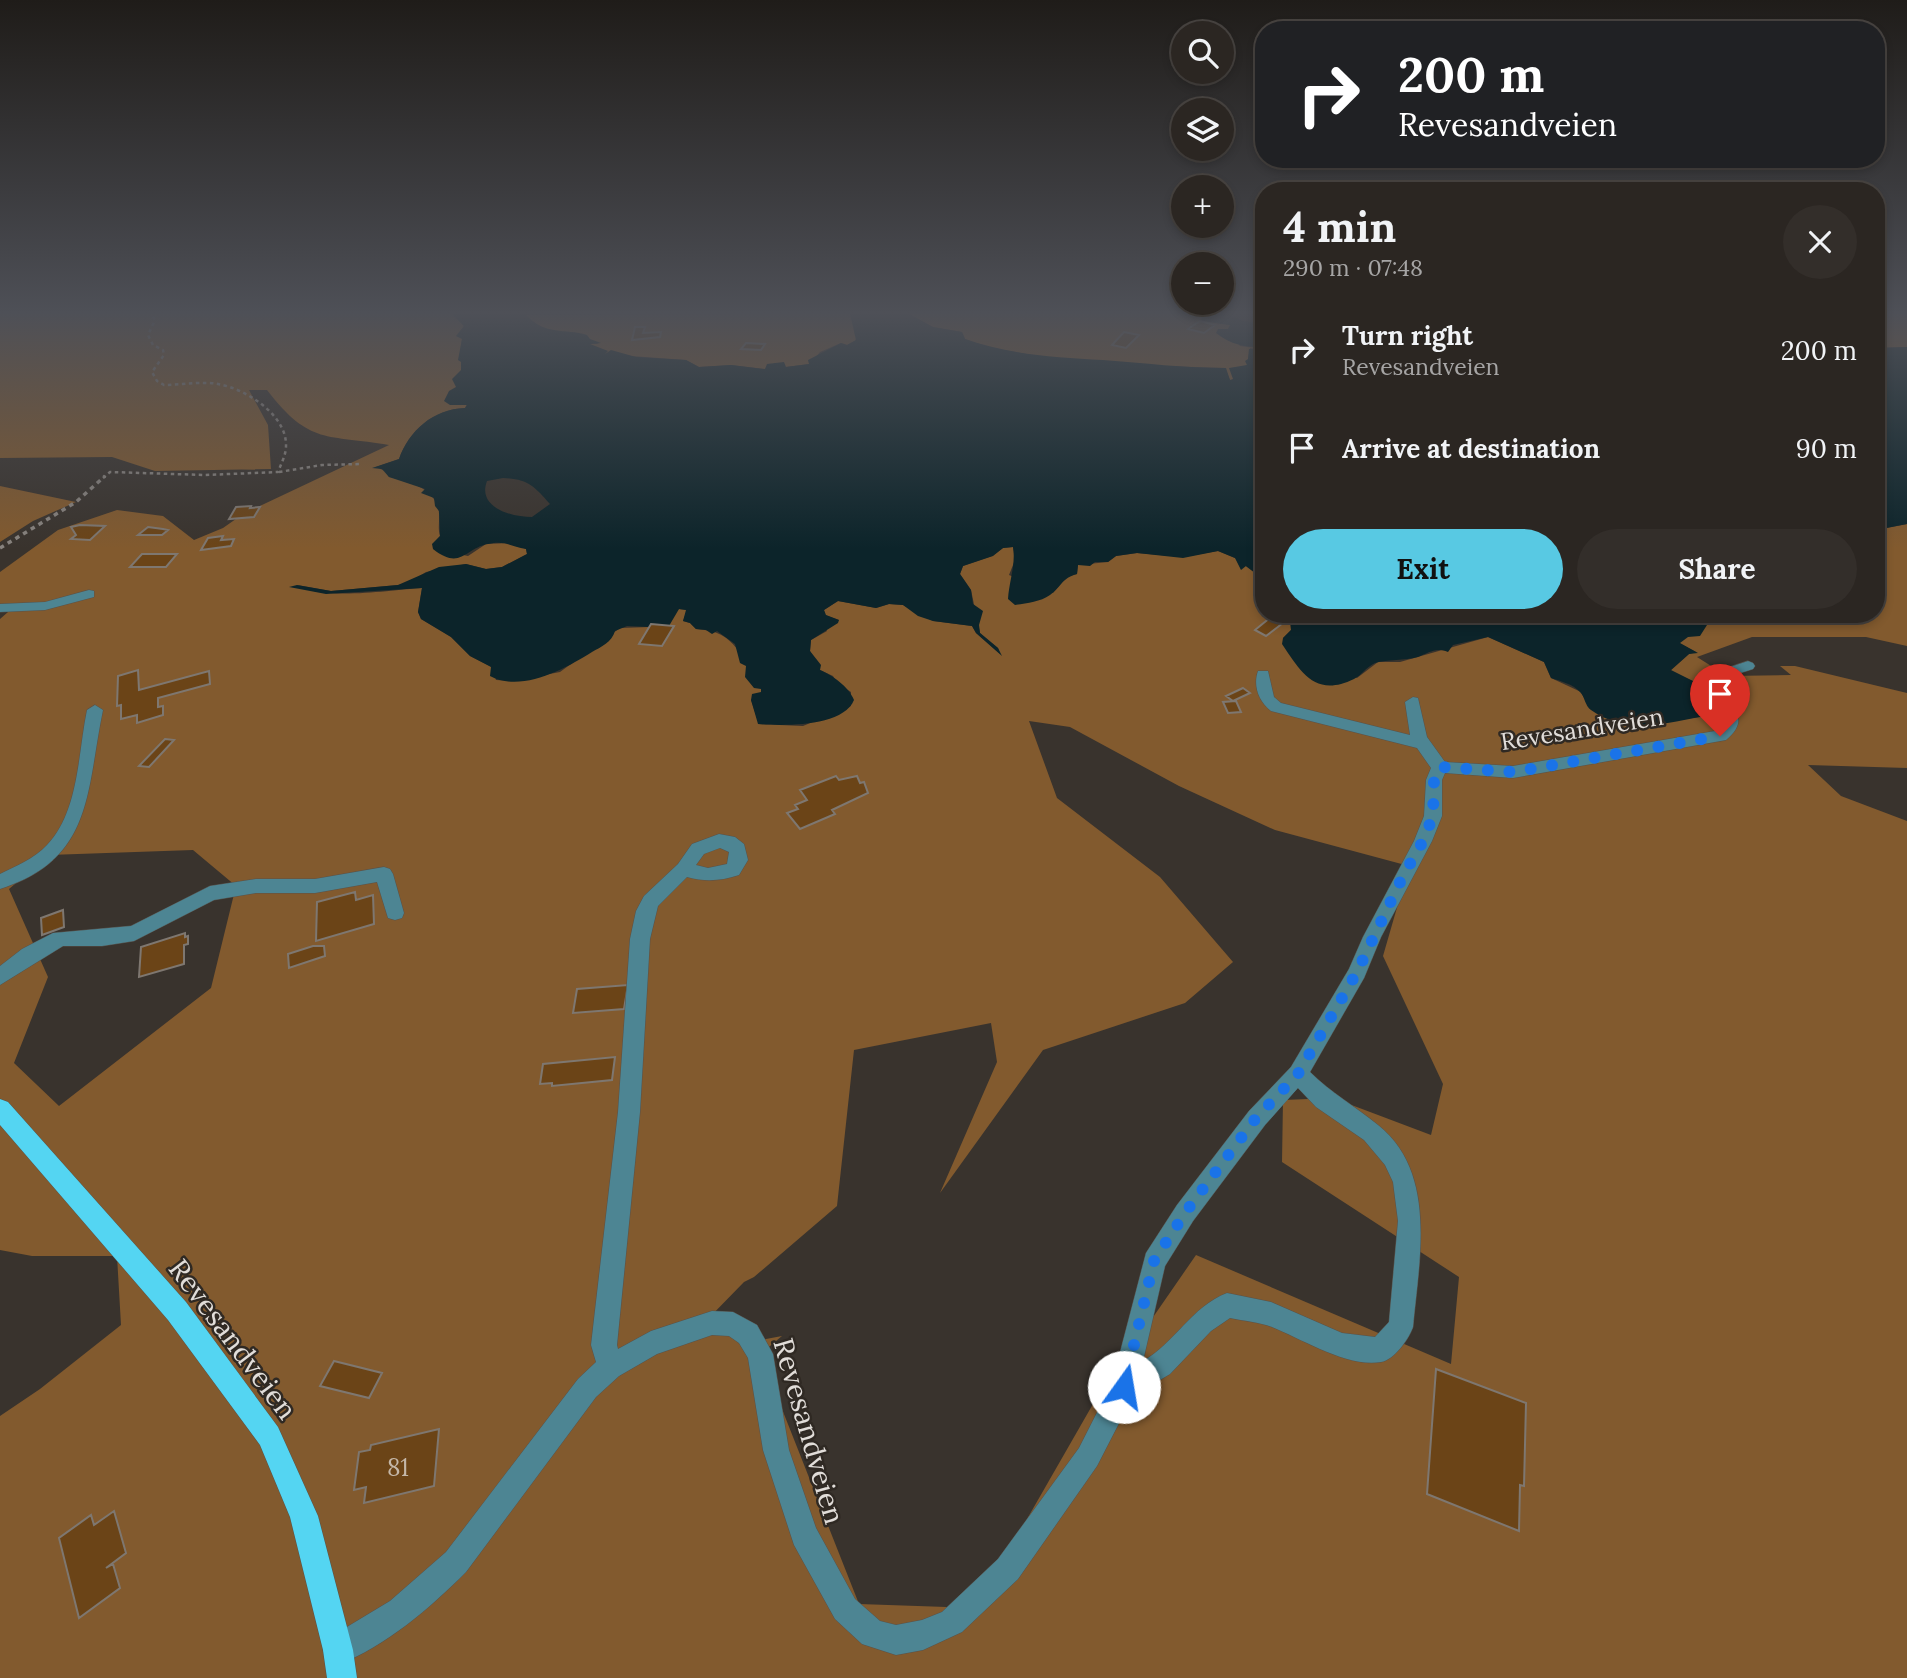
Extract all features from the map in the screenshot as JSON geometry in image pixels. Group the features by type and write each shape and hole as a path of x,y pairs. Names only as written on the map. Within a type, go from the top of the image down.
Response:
{"main road":[{"name":"Revesandveien","path":"0,1109 177,1311 269,1436 304,1516 338,1650 342,1678"}],"street":[{"path":"0,608 45,606 89,594"},
{"name":"Revesandveien","path":"338,1650 359,1639 435,1583 456,1562 587,1388 610,1367 651,1344 712,1323 733,1324 748,1334 760,1354 776,1450 804,1535 845,1609 872,1634 896,1640 923,1635 952,1622 1008,1569 1088,1457 1124,1387 1154,1261 1185,1213 1256,1118 1298,1074 1357,972 1403,876 1423,841 1433,816 1434,779 1440,767 1513,772 1720,736 1731,727 1732,717 1716,691 1714,682 1723,674 1748,666"},
{"path":"1263,674 1265,695 1269,703 1276,707 1419,743"},
{"path":"1413,702 1414,728 1419,743 1440,767"},
{"path":"0,882 15,876 56,850 67,836 76,817 94,710"},
{"path":"610,1367 604,1345 629,1112 640,939 645,911 651,901 684,869"},
{"path":"0,976 60,939 102,939 134,933 210,893 256,886 315,886 384,874 394,913"},
{"path":"1124,1387 1161,1365 1202,1322 1227,1305 1271,1314 1341,1345 1380,1350 1401,1327 1410,1221 1404,1181 1393,1158 1372,1133 1324,1100 1298,1074"}],"path":[{"path":"242,392 274,416 286,440 286,455 278,472"},
{"path":"0,548 76,502 110,472 205,475 278,472 322,465 362,464"}],"shaded area":[{"path":"0,392 250,392 268,425 271,469 155,471 112,457 0,458"},
{"path":"269,392 460,392 467,404 465,408 453,409 433,417 409,439 399,459 376,467 385,471 389,477 418,486 431,495 439,511 440,536 433,544 433,549 468,556 486,544 513,543 526,549 527,554 502,567 486,569 466,564 426,572 408,583 398,585 331,591 297,585 323,593 340,594 422,588 418,612 421,619 451,637 470,656 492,667 496,680 513,681 560,672 620,628 649,627 679,609 687,610 683,621 696,629 721,635 742,657 761,688 762,692 751,700 759,724 803,726 851,706 851,692 837,683 833,676 820,670 810,651 811,640 839,620 825,615 824,610 838,601 876,608 889,604 903,605 933,621 972,626 976,633 1000,654 998,648 980,633 971,590 960,574 963,566 992,556 1003,548 1013,547 1015,560 1009,575 1053,593 1066,577 1077,574 1078,565 1108,562 1116,556 1137,553 1183,557 1218,551 1235,558 1255,573 1255,623 1290,623 1291,630 1283,638 1357,678 1378,662 1400,662 1488,637 1544,662 1551,678 1581,692 1590,709 1650,727 1711,715 1697,683 1670,671 1689,654 1696,652 1679,643 1699,623 1885,623 1885,528 1907,524 1907,646 1866,637 1752,637 1697,657 1727,676 1791,675 1780,666 1795,666 1907,693 1907,768 1808,765 1841,796 1907,821 1907,1678 0,1678 0,1416 40,1389 121,1325 117,1256 32,1256 0,1250 0,619 8,612 0,606 0,572 58,530 117,510 163,516 194,540 389,445 321,434 295,421","holes":["1029,721 1070,727 1179,786 1275,830 1409,866 1383,956 1443,1084 1431,1135 1333,1098 1283,1100 1282,1162 1459,1277 1451,1364 1196,1255 1093,1404 976,1608 859,1604 765,1366 764,1351 782,1336 760,1340 705,1322 744,1282 754,1277 837,1206 854,1050 991,1023 997,1062 940,1193 1043,1050 1185,1003 1233,962 1160,877 1057,798","193,850 236,886 211,988 59,1106 14,1063 48,977 9,889 49,855"]},
{"path":"0,486 76,502 33,521 0,542"}],"water":[{"path":"448,392 1255,392 1255,573 1246,566 1241,570 1235,558 1218,551 1183,558 1137,553 1116,556 1108,562 1095,562 1090,566 1078,565 1077,574 1065,580 1050,595 1038,601 1015,605 1008,599 1013,547 1003,548 993,556 963,566 960,574 971,590 973,604 983,611 980,633 998,648 1002,656 976,633 972,626 933,621 918,616 903,605 889,604 876,608 838,601 824,610 826,615 839,620 838,623 811,640 810,651 821,665 820,670 840,682 854,700 848,709 838,715 811,723 758,724 751,700 752,694 761,692 761,689 754,688 745,677 746,666 740,663 735,644 717,631 712,634 683,621 686,610 679,609 669,626 627,626 615,631 602,646 556,672 529,680 502,681 490,676 491,667 470,656 451,637 421,619 418,612 422,588 326,594 289,587 297,585 331,591 398,585 439,567 466,564 486,569 502,567 527,554 526,549 499,543 480,546 457,558 442,555 433,549 432,544 440,536 439,511 434,498 421,493 425,489 389,477 382,469 372,468 399,459 409,439 433,417 453,409 465,408 467,405 450,405 444,401","holes":["503,478 530,485 550,504 532,517 505,512 491,504 487,498 487,481"]},
{"path":"1885,392 1907,392 1907,524 1885,528"},
{"path":"1290,623 1704,623 1707,625 1700,636 1688,637 1680,643 1698,653 1689,654 1671,670 1697,683 1718,707 1710,712 1712,715 1666,723 1620,723 1591,710 1577,689 1551,678 1544,662 1488,637 1453,645 1448,652 1436,650 1418,657 1375,663 1357,677 1340,684 1319,684 1303,672 1282,644 1283,638 1291,630"}],"building":[{"path":"251,506 250,508 260,507 254,517 229,519 236,507"},
{"path":"105,526 90,540 71,539 76,535 71,527"},
{"path":"148,527 168,530 162,535 138,535"},
{"path":"223,536 221,540 234,539 231,546 201,550 208,538"},
{"path":"142,554 177,554 166,567 130,567"},
{"path":"1264,623 1283,623 1266,636 1255,630"},
{"path":"651,624 674,626 662,646 639,644"},
{"path":"138,670 139,690 209,671 210,684 158,698 158,707 163,706 163,715 137,723 137,715 121,719 121,705 117,706 118,676"},
{"path":"1243,688 1250,693 1233,701 1226,696"},
{"path":"1236,701 1241,712 1228,713 1223,702"},
{"path":"165,739 174,740 149,767 139,766"},
{"path":"836,776 839,780 857,776 860,783 864,782 868,793 832,810 835,814 800,829 787,813 798,809 795,805 807,800 800,790"},
{"path":"355,892 356,900 373,895 374,924 316,941 317,902"},
{"path":"63,910 64,927 42,935 41,918"},
{"path":"185,933 185,937 188,936 188,944 184,945 184,964 139,977 141,947"},
{"path":"313,946 324,946 325,956 289,968 288,954"},
{"path":"628,985 624,1009 573,1013 577,989"},
{"path":"615,1057 612,1080 552,1086 552,1083 540,1084 543,1064"},
{"path":"334,1361 382,1373 369,1398 320,1386"},
{"path":"1436,1369 1526,1403 1524,1486 1520,1485 1519,1531 1427,1494"},
{"path":"439,1429 434,1486 364,1503 366,1487 354,1490 359,1452 370,1450 371,1445"},
{"path":"114,1511 126,1553 106,1568 113,1564 120,1588 79,1618 59,1538 91,1515 94,1525"}],"route":[{"path":"1124,1387 1154,1261 1185,1213 1256,1118 1298,1074 1357,972 1372,937 1423,841 1433,816 1434,779 1440,767 1513,772 1720,736"}]}
